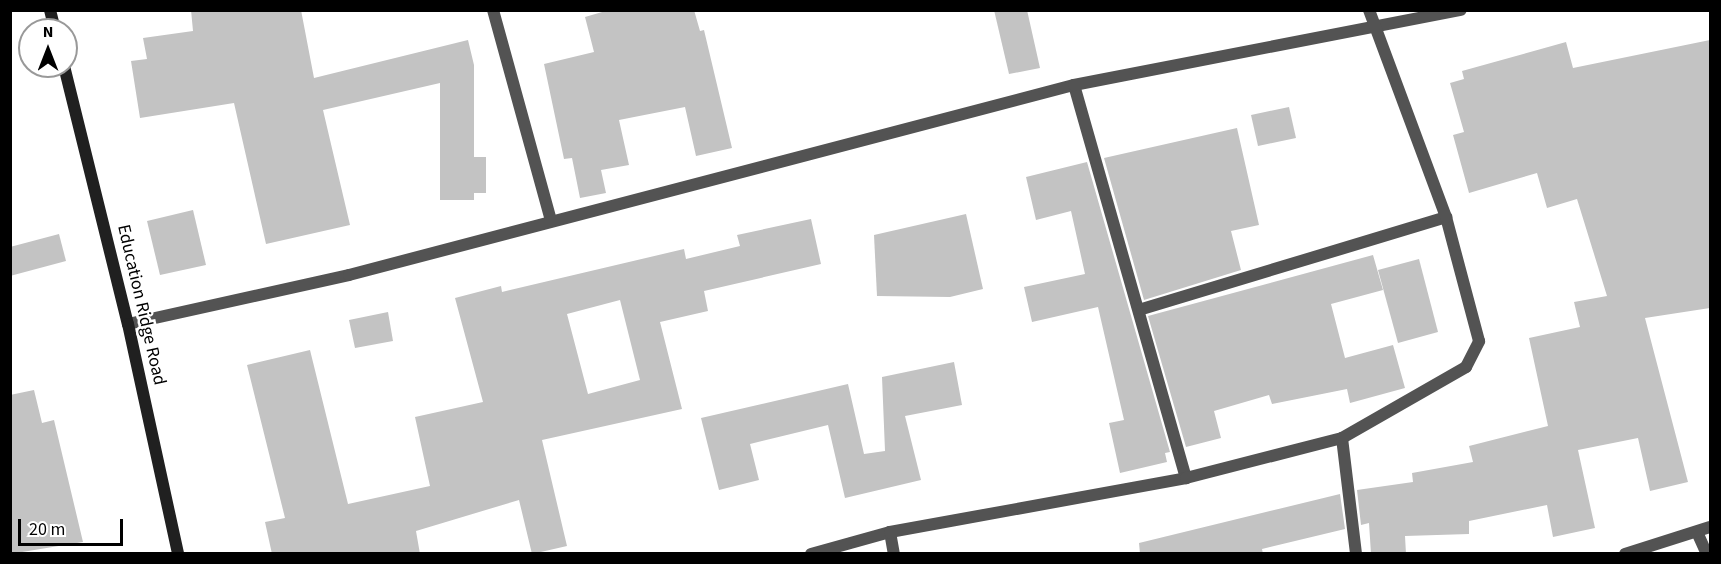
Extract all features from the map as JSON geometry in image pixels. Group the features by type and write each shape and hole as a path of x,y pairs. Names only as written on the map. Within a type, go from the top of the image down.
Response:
{"main road":[{"name":"Education Ridge Road","path":"67,78 128,324 178,554"}],"street":[{"path":"493,10 550,221"},
{"path":"811,554 890,532 1186,478 1342,438 1466,367 1479,340 1446,217 1374,31 1369,10"},
{"path":"128,324 349,275 1074,85 1374,31 1461,10"},
{"path":"1074,85 1142,309 1186,478"},
{"path":"1142,309 1446,217"},
{"path":"1342,438 1356,554"},
{"path":"1625,554 1710,527"},
{"path":"890,532 894,554"},
{"path":"1697,532 1707,554"}],"building":[{"path":"191,10 301,10 314,78 468,40 474,65 474,157 486,157 486,193 474,193 474,200 440,200 440,83 323,110 350,225 266,244 234,103 140,118 131,61 147,59 143,38 193,31"},
{"path":"609,10 694,10 700,31 704,30 732,148 696,156 685,107 619,120 629,165 601,170 606,193 580,198 572,158 564,159 544,64 594,52 585,17"},
{"path":"994,10 1027,10 1040,68 1009,74"},
{"path":"1710,40 1710,308 1645,318 1688,482 1650,491 1638,438 1578,450 1595,528 1553,537 1547,505 1469,521 1469,534 1405,536 1406,554 1371,554 1369,523 1361,525 1357,490 1413,482 1412,473 1473,462 1469,446 1548,426 1529,338 1580,327 1574,302 1607,296 1577,199 1547,208 1537,173 1469,193 1453,135 1464,132 1450,83 1464,79 1462,71 1566,42 1573,68"},
{"path":"1289,107 1296,138 1258,146 1251,115"},
{"path":"1237,128 1259,225 1231,231 1241,270 1144,300 1104,158"},
{"path":"1087,162 1170,452 1165,453 1167,462 1120,473 1109,423 1124,420 1098,307 1032,322 1024,287 1085,274 1071,211 1036,220 1026,177"},
{"path":"193,210 206,265 160,275 147,221"},
{"path":"966,214 983,289 950,297 877,296 874,235"},
{"path":"811,219 821,264 704,291 708,311 660,322 682,409 542,440 567,546 532,554 519,500 416,531 420,554 272,554 265,522 285,518 247,365 310,350 348,504 430,486 415,417 483,402 455,298 501,286 502,292 684,249 686,259 740,246 737,235","holes":["620,300 640,380 588,394 567,314"]},
{"path":"59,234 66,261 10,276 10,247"},
{"path":"1373,255 1383,290 1331,304 1345,358 1393,345 1405,388 1350,403 1347,389 1272,404 1269,395 1214,411 1221,438 1186,447 1148,316"},
{"path":"1419,259 1438,332 1398,343 1378,270"},
{"path":"388,312 393,341 355,348 349,320"},
{"path":"954,362 962,405 905,416 921,480 845,498 828,425 750,444 759,480 719,490 701,418 848,384 864,454 885,451 882,377"},
{"path":"34,390 42,423 54,420 83,542 10,554 10,395"},
{"path":"1340,494 1345,529 1262,549 1263,554 1140,554 1139,543"}]}
